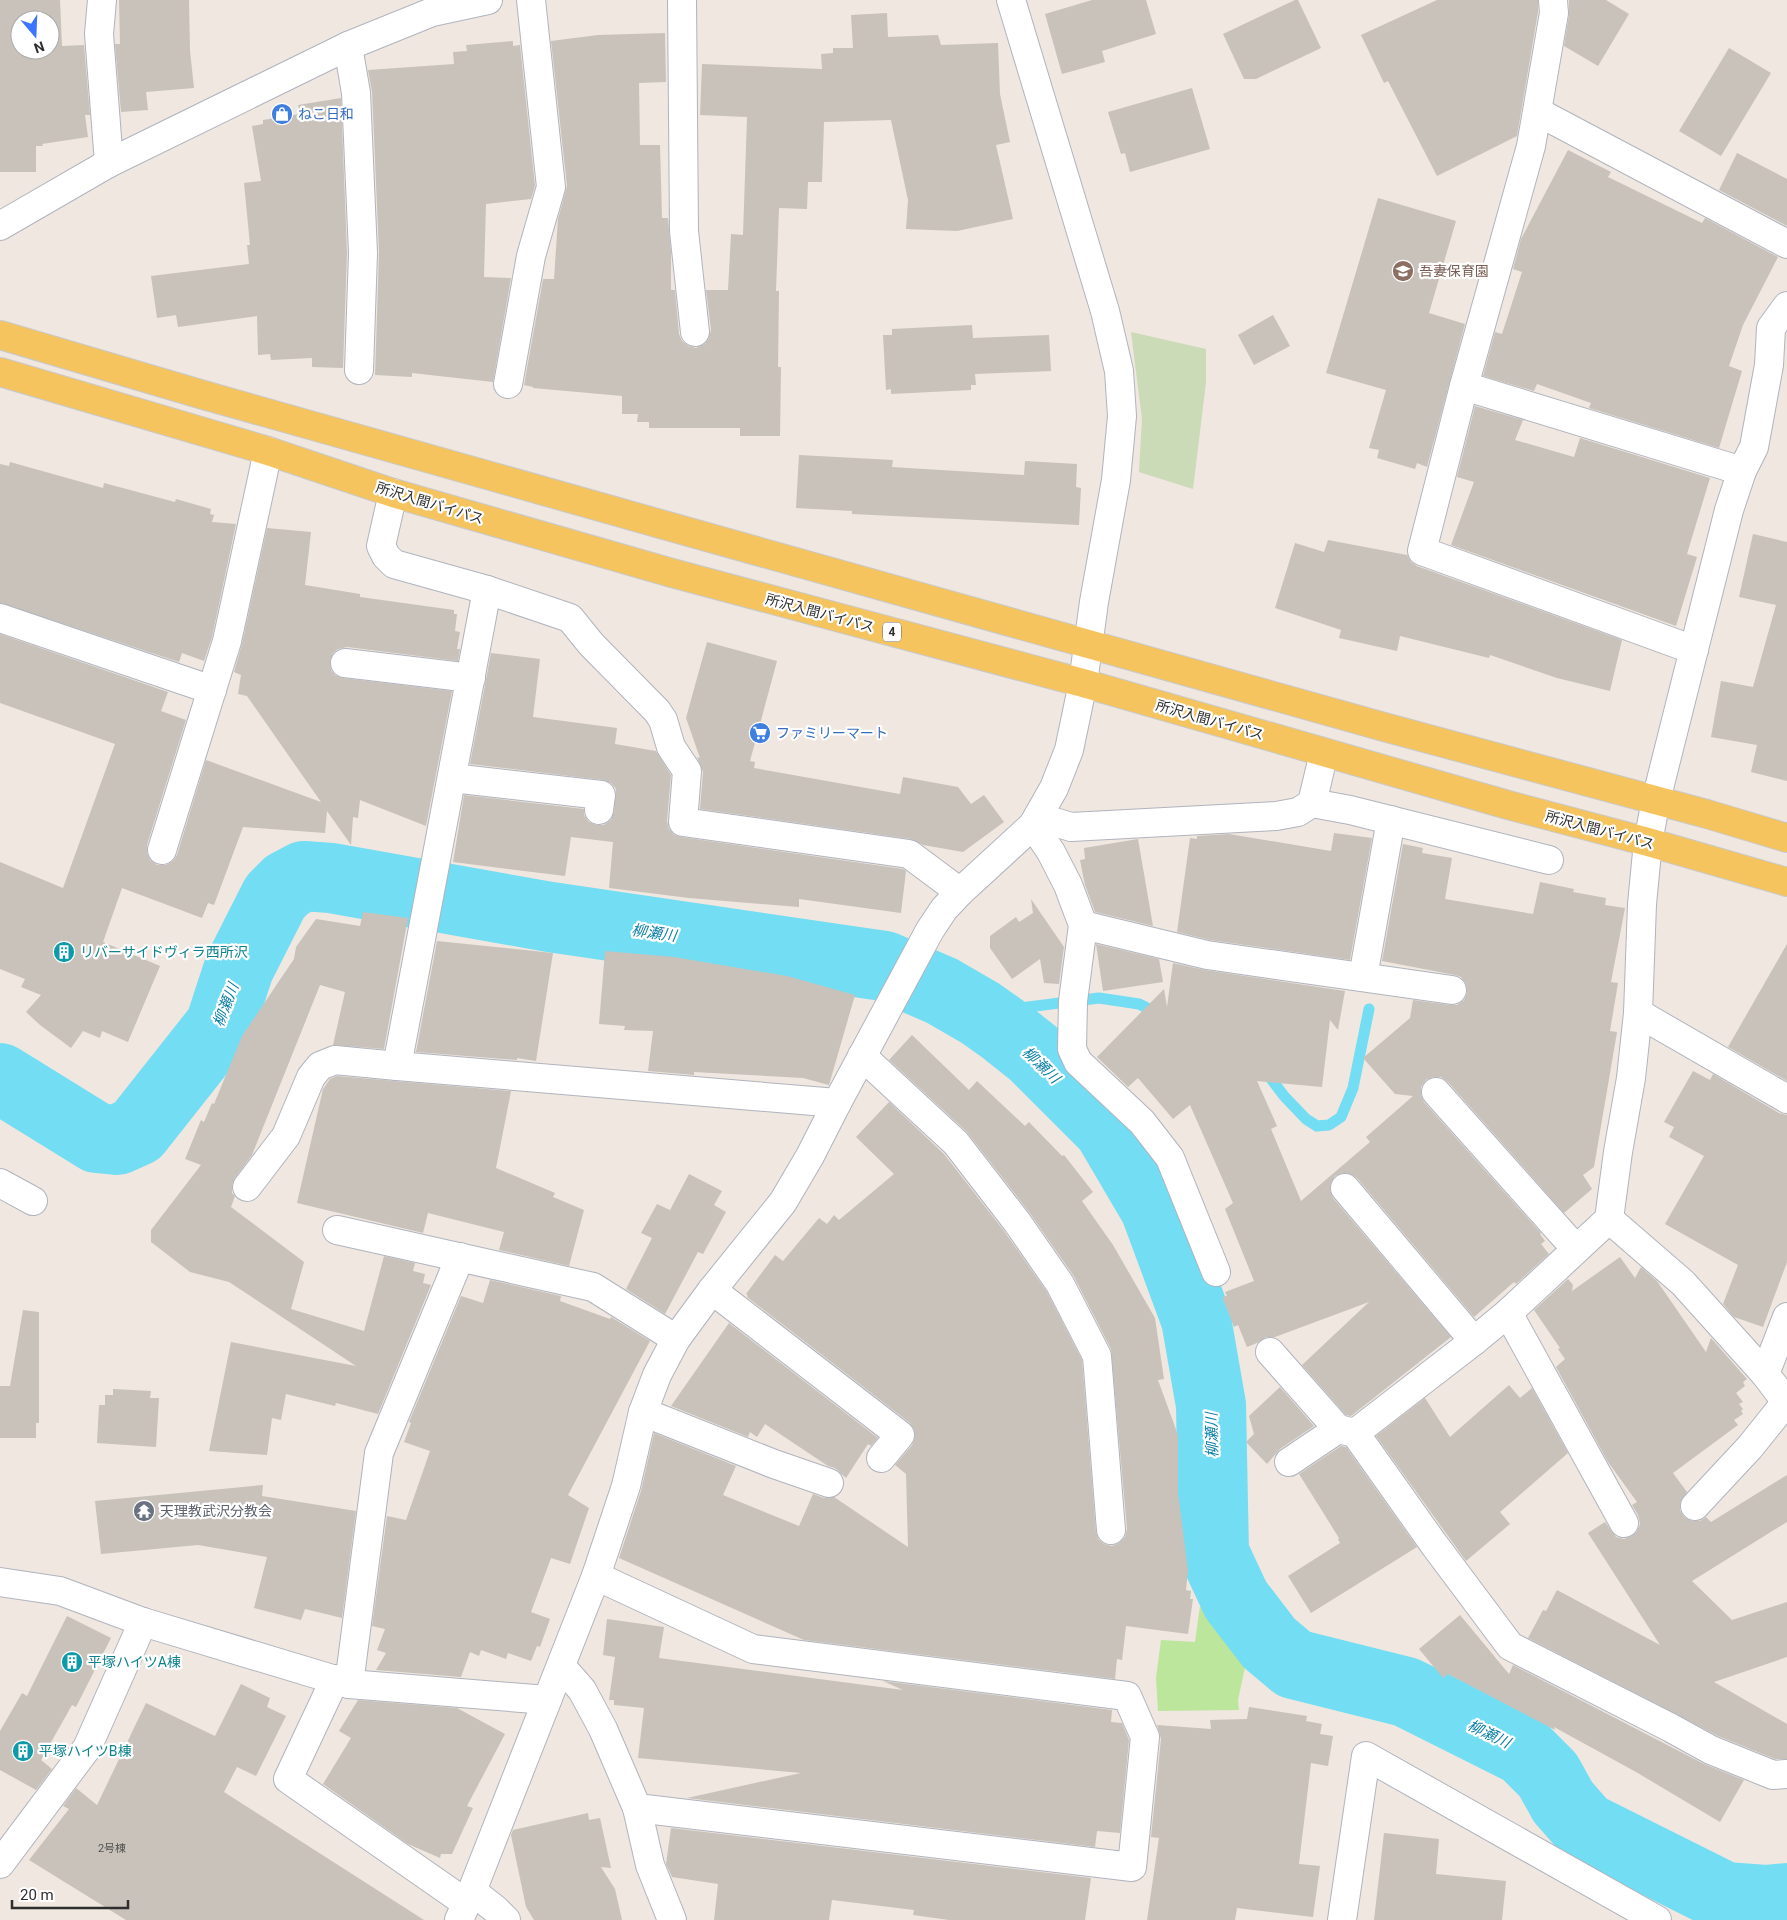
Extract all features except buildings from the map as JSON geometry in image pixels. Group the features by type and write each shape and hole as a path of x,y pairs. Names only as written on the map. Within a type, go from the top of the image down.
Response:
{"main road":[{"path":"0,335 219,399 1089,644 1384,727 1656,800 1787,838"},
{"name":"所沢入間バイパス","path":"0,372 268,451 393,493 682,576 1083,683 1324,753 1787,882"}],"street":[{"path":"102,0 100,34 109,163"},
{"path":"0,226 109,163 429,6 488,0"},
{"path":"508,384 531,256 551,187 531,0"},
{"path":"682,0 684,231 695,332"},
{"path":"466,1905 596,1576 626,1486 643,1412 657,1375 676,1339 712,1290 783,1202 810,1156 930,930 944,909 960,892 1036,821 1054,788 1069,750 1083,683 1094,602 1116,480 1122,416 1119,371 1105,310 1085,239 1011,0"},
{"path":"1553,0 1554,13 1531,146 1464,386 1422,551 1694,650"},
{"path":"348,46 356,93 363,253 359,370"},
{"path":"1538,112 1787,244"},
{"path":"1289,1462 1346,1431 1474,1342 1608,1220 1632,1078 1638,1014 1642,904 1648,842 1656,800 1730,510 1742,471 1754,447 1769,364 1771,328 1787,306"},
{"path":"1464,386 1742,471"},
{"path":"162,850 227,641 268,451"},
{"path":"393,493 381,546 386,556 394,564 487,590 570,618 591,644 657,711 663,720 671,747 687,771 683,822 909,854 960,892"},
{"path":"397,1066 487,590"},
{"path":"0,618 212,690"},
{"path":"344,663 471,678"},
{"path":"1036,821 1071,826 1276,816 1298,812 1312,802 1324,753"},
{"path":"452,778 601,796 599,810"},
{"path":"1312,802 1549,860"},
{"path":"1363,977 1391,820"},
{"path":"1036,821 1068,885 1083,925 1073,1000 1072,1049 1078,1062 1142,1122 1170,1158 1216,1272"},
{"path":"1083,925 1207,955 1452,990"},
{"path":"1638,1014 1787,1098"},
{"path":"862,1056 956,1143 1017,1222 1060,1284 1097,1356 1111,1530"},
{"path":"247,1187 286,1136 311,1077 320,1066 335,1060 837,1102"},
{"path":"1436,1092 1576,1249"},
{"path":"0,1183 33,1201"},
{"path":"1345,1188 1474,1342"},
{"path":"1608,1220 1683,1282 1765,1374 1787,1402 1750,1447 1695,1506"},
{"path":"337,1230 593,1287 676,1339"},
{"path":"460,1257 379,1452 342,1681 288,1778 466,1905 495,1908 506,1920"},
{"path":"712,1290 900,1435 881,1458"},
{"path":"1508,1313 1624,1523"},
{"path":"1765,1374 1787,1317"},
{"path":"1270,1352 1346,1431 1510,1646 1711,1750 1773,1775 1787,1774"},
{"path":"643,1412 774,1464 829,1483"},
{"path":"596,1576 753,1649 1127,1696 1145,1737 1132,1867 637,1808"},
{"path":"0,1582 60,1591 143,1622 342,1681 547,1700"},
{"path":"0,1864 87,1748 143,1622"},
{"path":"561,1666 582,1690 604,1729 637,1808 650,1865 672,1920"},
{"path":"1342,1920 1366,1756 1657,1920"}],"green space":[{"path":"1131,332 1206,349 1206,382 1193,489 1139,472 1142,419"},
{"path":"1200,1606 1245,1667 1238,1700 1239,1710 1158,1711 1156,1678 1161,1640 1195,1642"}],"waterway":[{"name":"柳瀬川","path":"0,1078 97,1138 117,1140 137,1131 220,1026 239,968 275,897 287,885 304,876 331,878 550,917 884,966 942,991 980,1013 1033,1053 1108,1128 1155,1208 1196,1319 1211,1405 1214,1553 1236,1600 1269,1643 1294,1664 1406,1692 1524,1751 1548,1775 1563,1802 1585,1827 1725,1897 1765,1900 1787,1898"},
{"path":"980,1013 1099,998 1139,1004 1159,1014"},
{"path":"1266,1072 1284,1096 1306,1119 1317,1126 1329,1125 1341,1117 1353,1088 1369,1009"}],"place":[{"name":"ねこ日和","path":"282,114"},
{"name":"吾妻保育園","path":"1403,271"},
{"name":"ファミリーマート","path":"760,733"},
{"name":"リバーサイドヴィラ西所沢","path":"64,952"},
{"name":"天理教武沢分教会","path":"144,1511"},
{"name":"平塚ハイツA棟","path":"72,1662"},
{"name":"平塚ハイツB棟","path":"23,1751"}]}
